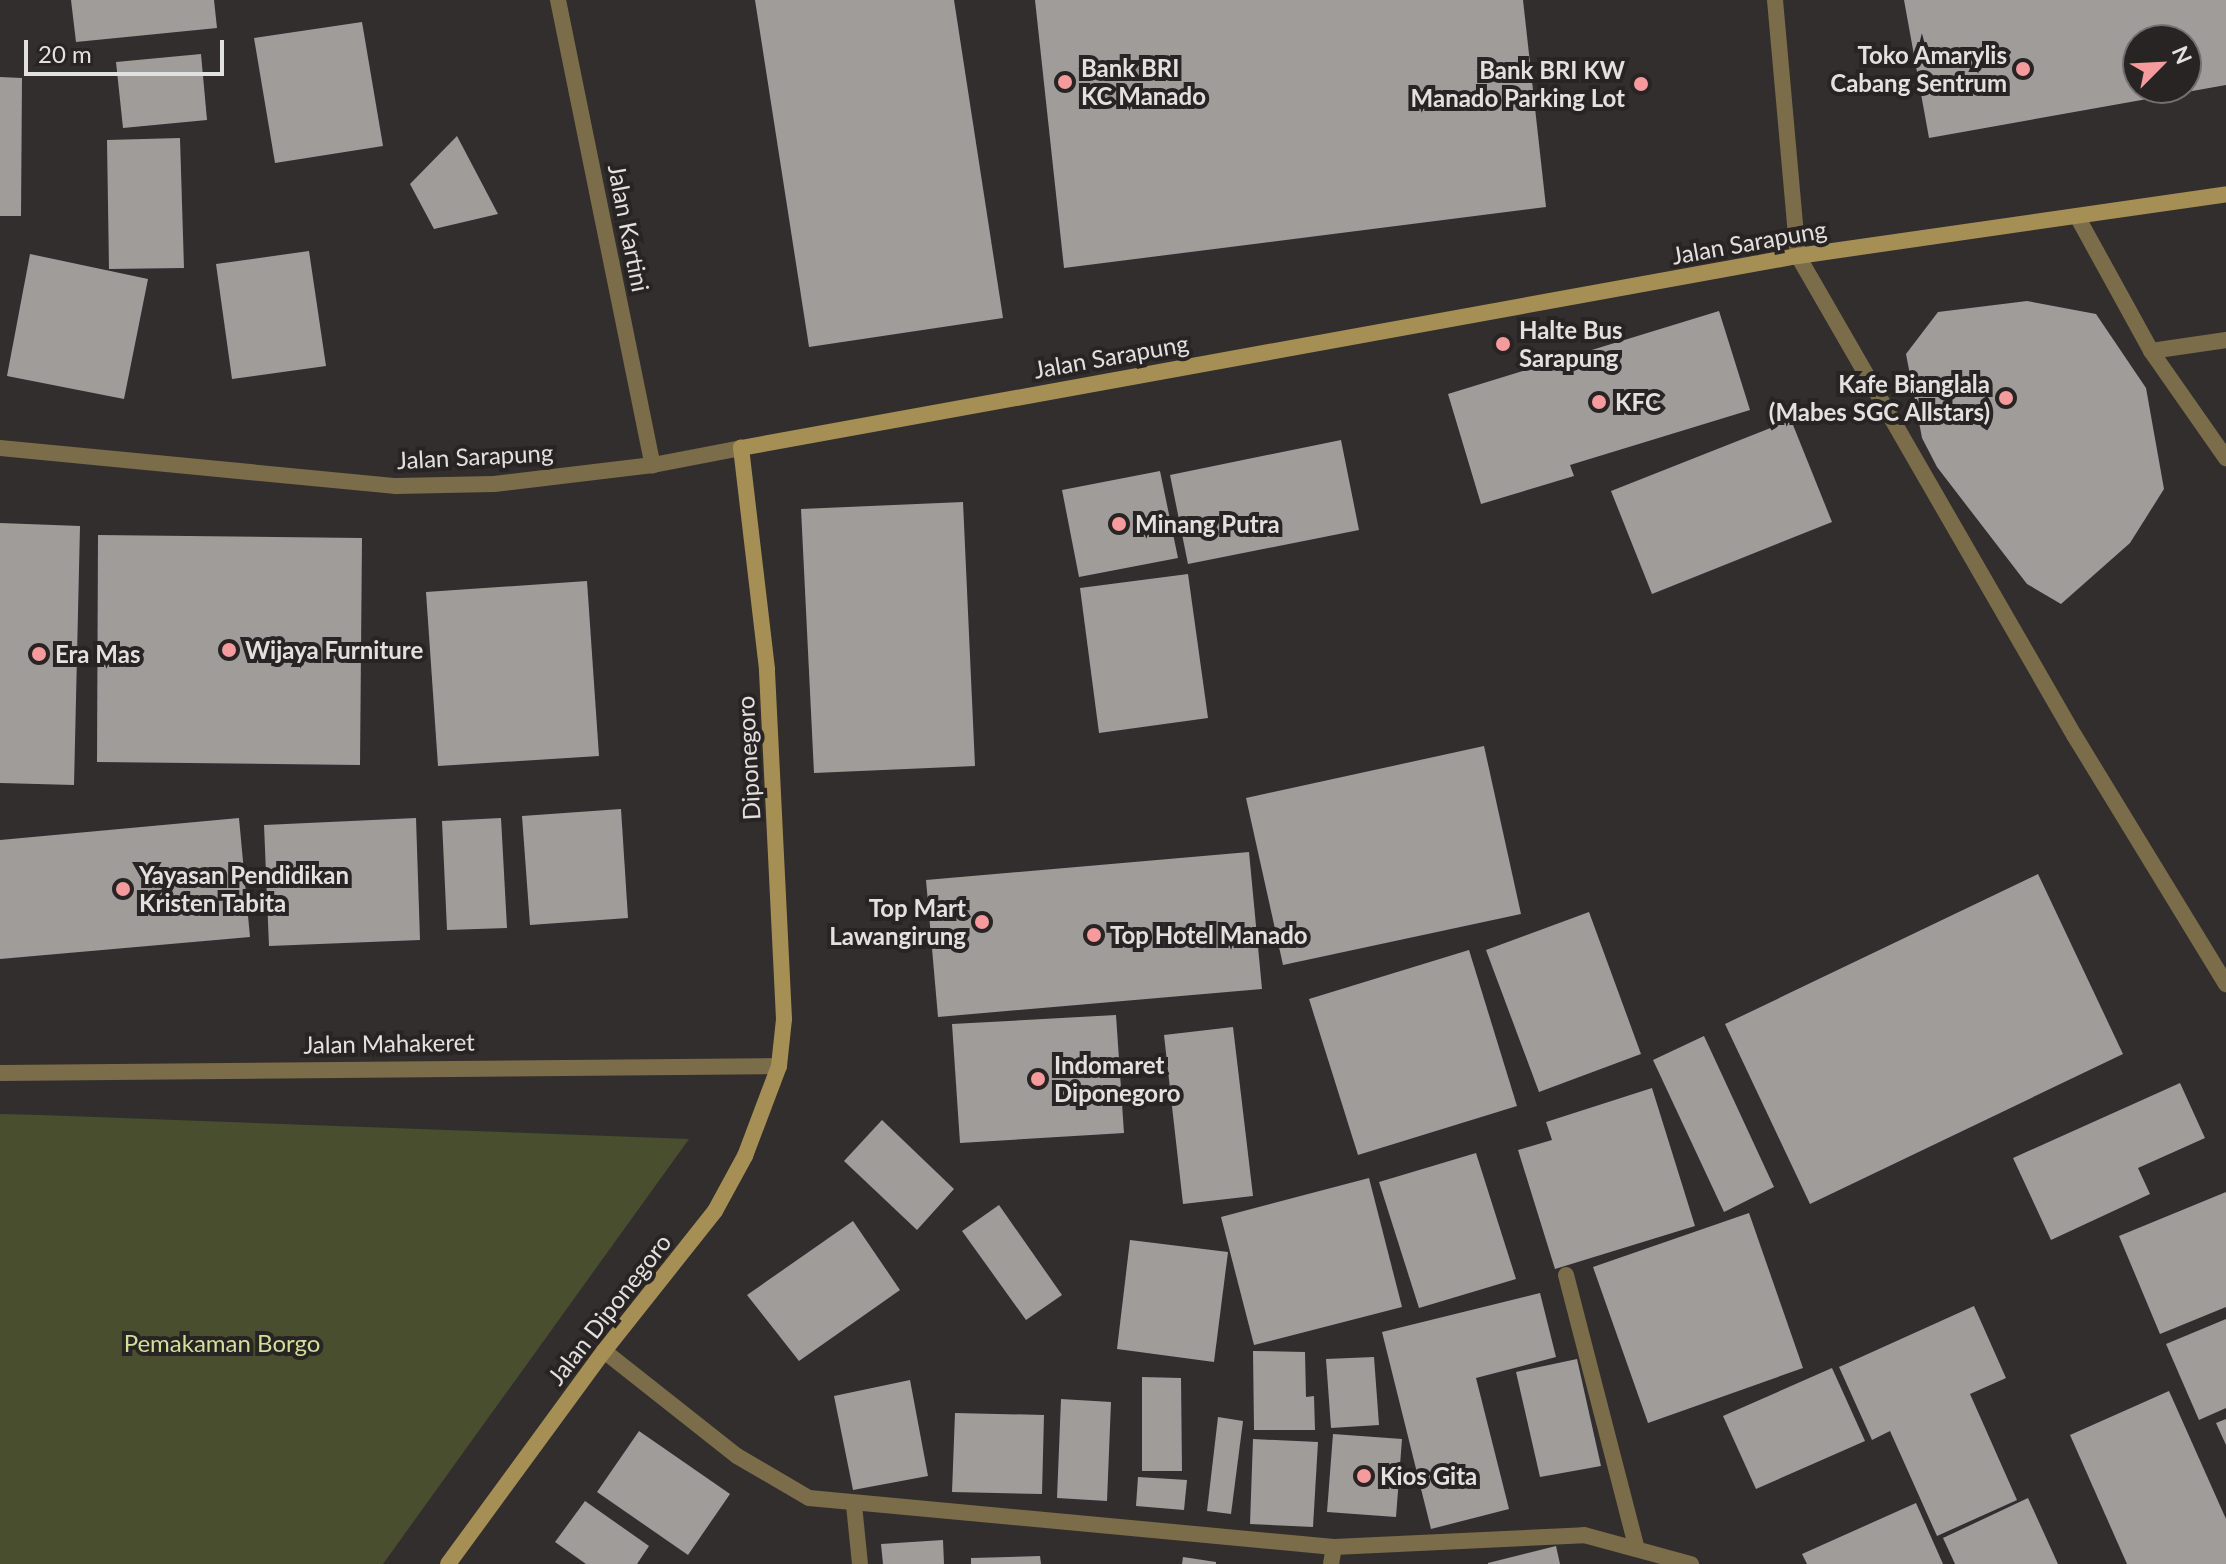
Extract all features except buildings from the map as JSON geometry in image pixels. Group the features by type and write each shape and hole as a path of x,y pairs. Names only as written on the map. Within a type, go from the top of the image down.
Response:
{"main road":[{"name":"Jalan Sarapung","path":"741,448 1798,256 2078,218 2226,194"},
{"name":"Diponegoro","path":"741,448 767,669 784,1019 779,1066"},
{"name":"Jalan Diponegoro","path":"448,1564 604,1351 715,1211 745,1156 779,1066"}],"street":[{"name":"Jalan Kartini","path":"558,0 653,465"},
{"path":"1775,0 1798,256 2074,735 2226,984"},
{"path":"2078,218 2151,351 2226,458"},
{"path":"2151,351 2226,340"},
{"name":"Jalan Sarapung","path":"0,448 396,486 494,484 653,465 741,448"},
{"name":"Jalan Mahakeret","path":"0,1073 779,1066"},
{"path":"1566,1275 1637,1549"},
{"path":"604,1351 737,1456 809,1498 1332,1556 1584,1535 1691,1564"},
{"path":"854,1505 860,1564"}],"green space":[{"name":"Pemakaman Borgo","path":"0,1114 689,1139 383,1564 0,1564"}],"place":[{"name":"Toko Amarylis Cabang Sentrum","path":"2023,69"},
{"name":"Bank BRI KC Manado","path":"1065,82"},
{"name":"Bank BRI KW Manado Parking Lot","path":"1641,84"},
{"name":"Halte Bus Sarapung","path":"1503,344"},
{"name":"Kafe Bianglala (Mabes SGC Allstars)","path":"2006,398"},
{"name":"KFC","path":"1599,402"},
{"name":"Minang Putra","path":"1119,524"},
{"name":"Wijaya Furniture","path":"229,650"},
{"name":"Era Mas","path":"39,654"},
{"name":"Yayasan Pendidikan Kristen Tabita","path":"123,889"},
{"name":"Top Mart Lawangirung","path":"982,922"},
{"name":"Top Hotel Manado","path":"1094,935"},
{"name":"Indomaret Diponegoro","path":"1038,1079"},
{"name":"Kios Gita","path":"1364,1476"}]}
